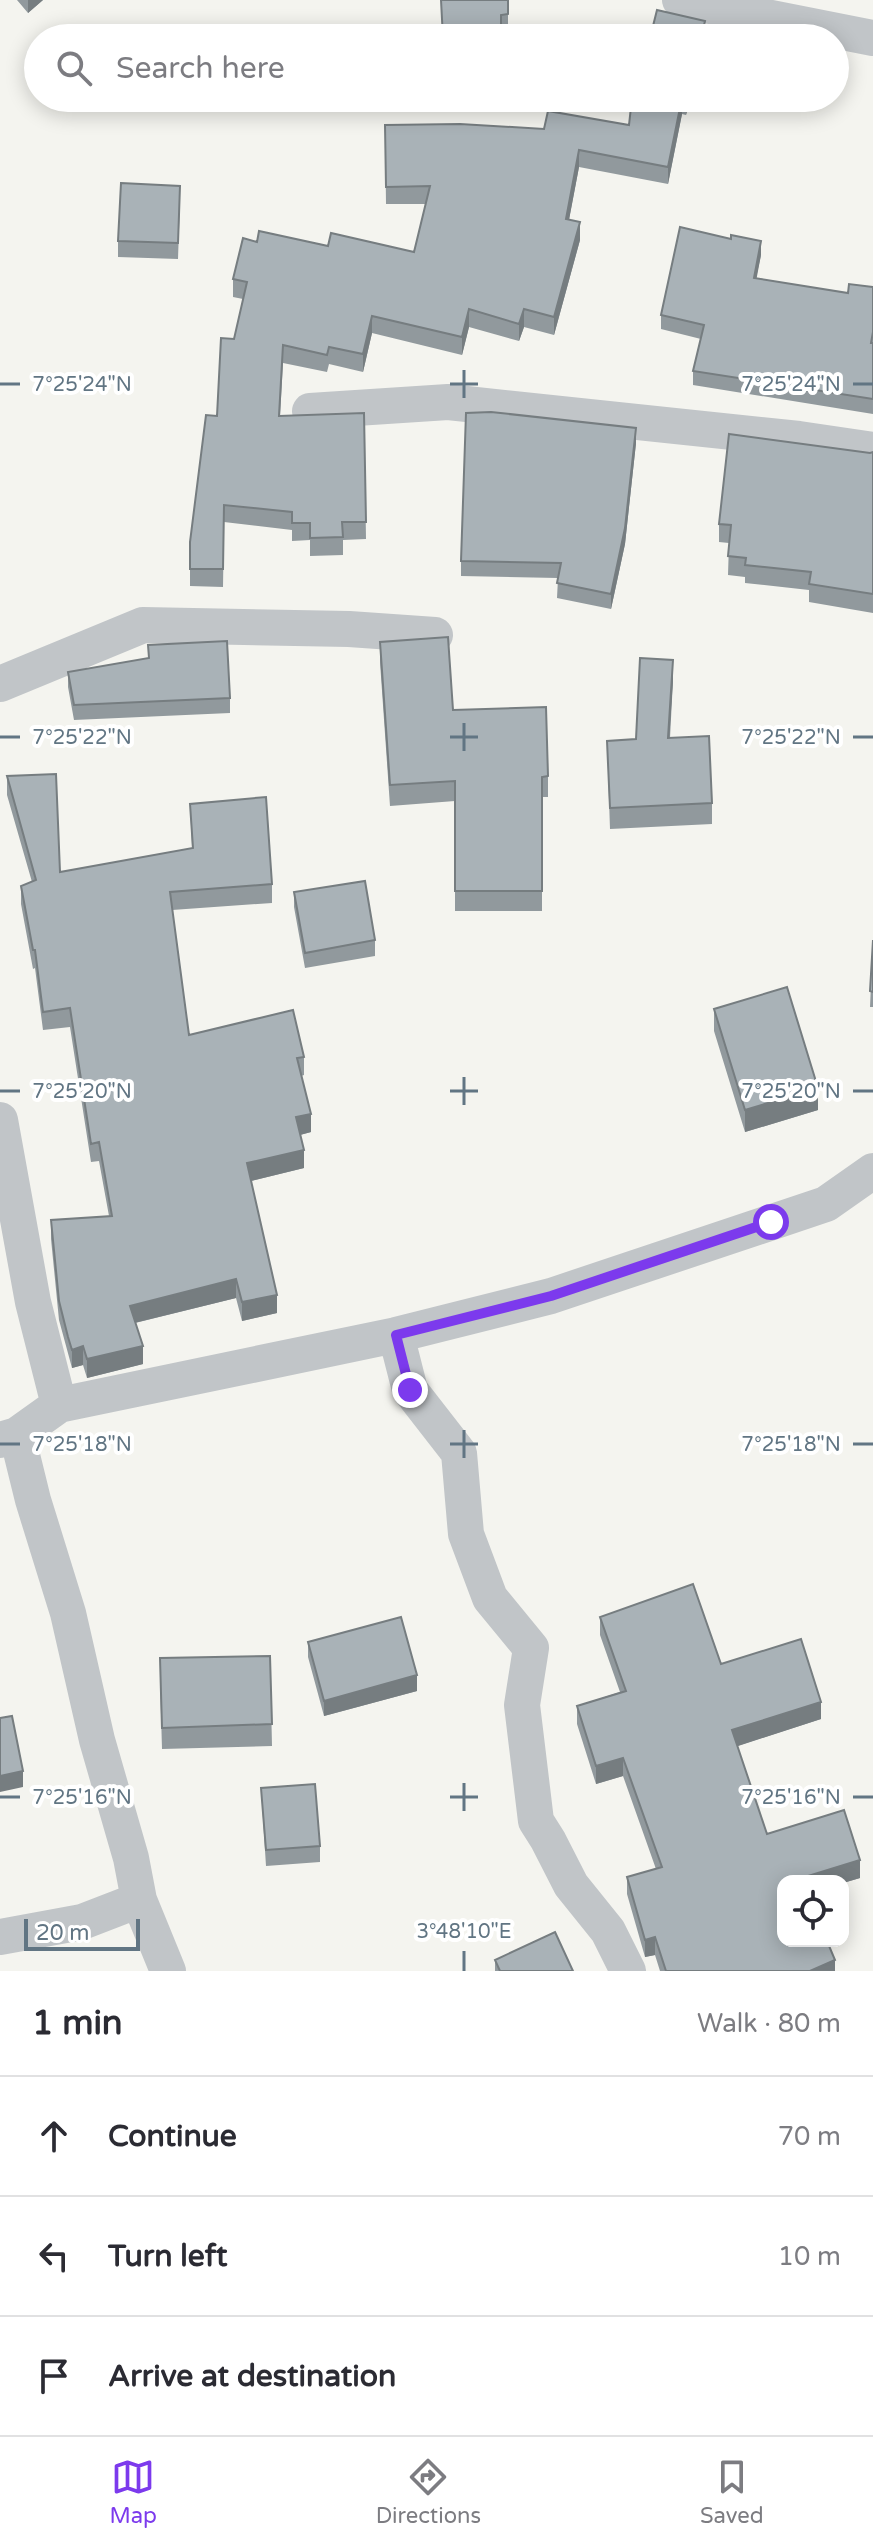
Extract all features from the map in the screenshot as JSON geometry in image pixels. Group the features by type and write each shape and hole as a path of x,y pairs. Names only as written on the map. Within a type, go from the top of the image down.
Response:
{"street":[{"path":"680,0 802,24"},
{"path":"849,33 873,38"},
{"path":"310,411 448,402 799,439 873,450"},
{"path":"0,684 143,625 349,629 435,635"},
{"path":"0,1120 33,1302 59,1405"},
{"path":"168,1971 139,1900 68,1613 33,1500 9,1438 59,1405 396,1335 551,1296 826,1204 873,1171"},
{"path":"396,1335 410,1390 459,1453 466,1534 490,1598 531,1648 522,1705 536,1821 571,1885 608,1931 628,1971"},
{"path":"0,1937 82,1922 139,1900"}],"building":[{"path":"441,0 508,0 508,14 501,15 501,24 442,24"},
{"path":"657,10 705,21 704,24 654,24"},
{"path":"548,112 554,112 629,125 630,112 679,112 668,167 579,150 566,219 580,222 554,317 524,309 519,324 469,309 462,337 372,316 363,354 329,347 327,355 283,345 279,416 364,413 366,522 342,522 343,537 310,538 310,523 292,523 292,512 224,505 223,569 190,569 190,542 206,415 217,416 221,338 234,339 247,282 233,279 243,238 257,242 259,231 328,246 331,233 414,252 430,186 386,187 385,125 460,124 544,129"},
{"path":"121,183 180,186 178,243 118,241"},
{"path":"680,227 731,239 731,235 761,241 754,278 848,293 849,284 873,287 873,399 693,371 704,325 661,315"},
{"path":"491,412 636,428 625,528 611,594 557,583 561,563 461,561 466,413"},
{"path":"729,434 873,452 873,594 809,584 811,572 745,565 746,558 728,556 731,525 719,524"},
{"path":"448,637 453,710 546,707 548,776 542,777 542,891 455,891 455,781 390,785 380,642"},
{"path":"227,641 230,698 74,705 68,672 149,658 148,645"},
{"path":"640,658 673,660 668,738 709,736 712,803 610,808 607,741 636,739"},
{"path":"56,774 60,872 193,848 190,804 266,797 272,884 170,892 189,1035 293,1010 304,1057 297,1058 311,1114 296,1117 304,1150 247,1163 277,1295 242,1302 236,1279 130,1306 143,1346 87,1359 83,1346 72,1350 68,1337 59,1301 51,1220 112,1216 99,1142 91,1144 70,1008 43,1012 35,950 21,886 36,880 7,776"},
{"path":"365,881 375,940 305,953 294,892"},
{"path":"873,940 873,992 870,991"},
{"path":"787,987 818,1088 745,1110 714,1009"},
{"path":"693,1584 721,1664 801,1639 821,1702 732,1730 767,1834 844,1810 860,1860 811,1875 777,1875 777,1947 830,1947 835,1960 810,1971 666,1971 655,1937 645,1940 627,1877 662,1867 623,1758 596,1766 577,1706 626,1691 600,1617"},
{"path":"401,1617 417,1675 324,1701 308,1642"},
{"path":"270,1656 272,1724 162,1728 160,1658"},
{"path":"12,1716 23,1771 0,1776 0,1718"},
{"path":"315,1784 320,1846 266,1850 261,1788"},
{"path":"555,1932 573,1971 500,1971 495,1960"}],"route":[{"path":"410,1390 396,1335 551,1296 771,1222"}]}
